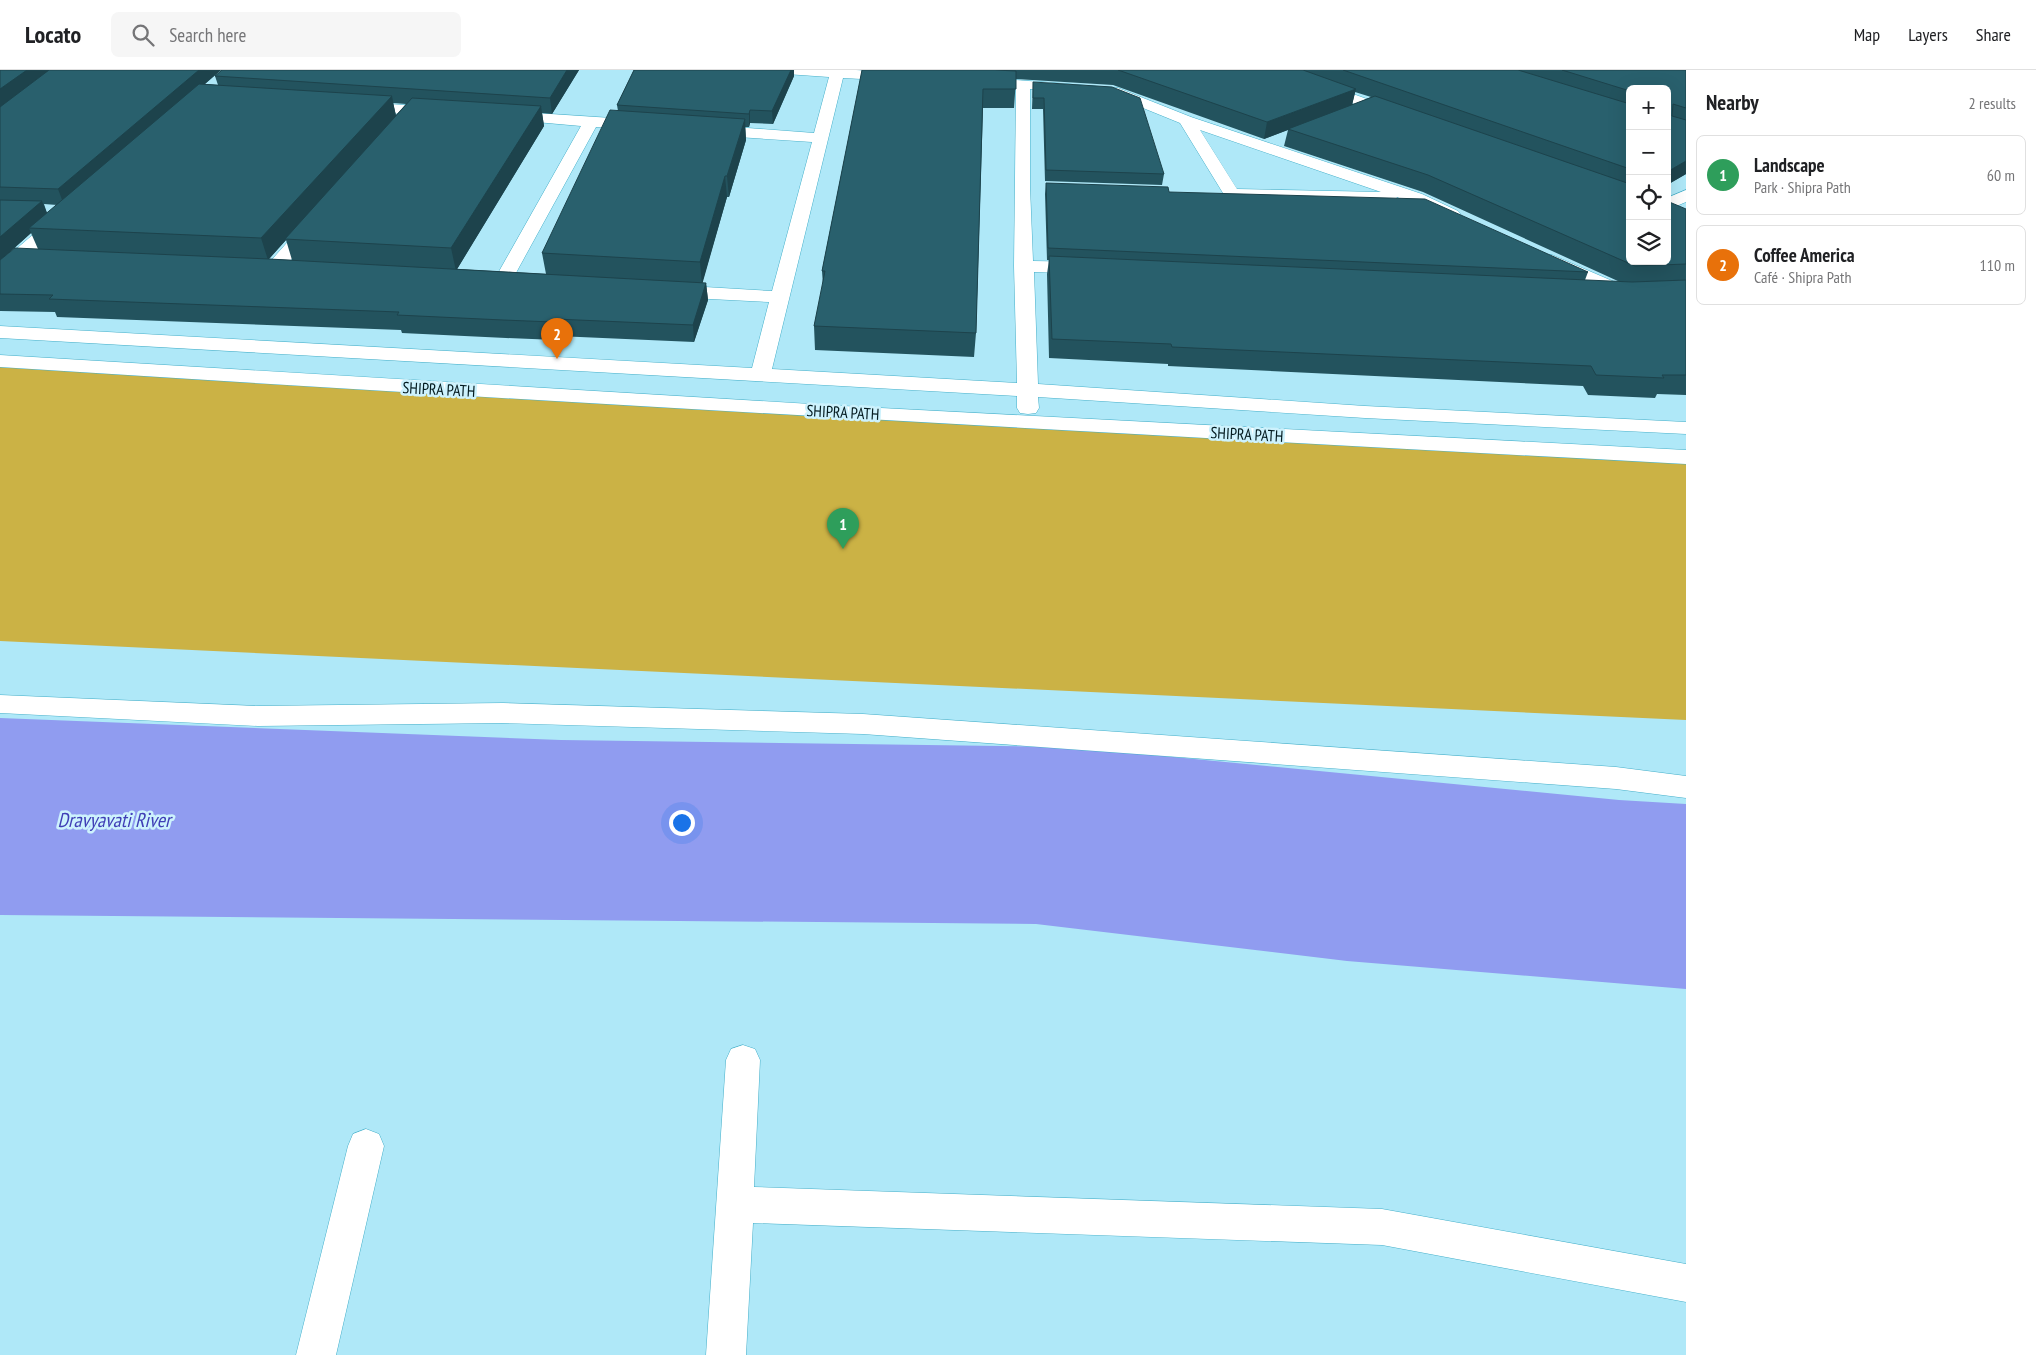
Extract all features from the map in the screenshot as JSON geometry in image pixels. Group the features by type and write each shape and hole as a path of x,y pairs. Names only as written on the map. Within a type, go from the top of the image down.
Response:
{"street":[{"path":"786,70 916,78"},
{"path":"1274,70 1407,118"},
{"path":"760,375 838,72"},
{"path":"965,81 1113,91 1186,120 1416,198 1470,223"},
{"path":"1023,84 1023,266 1026,390 1029,423"},
{"path":"1352,112 1369,105"},
{"path":"342,106 452,113"},
{"path":"399,125 412,110"},
{"path":"491,116 658,126"},
{"path":"1186,120 1232,194"},
{"path":"502,282 591,122"},
{"path":"696,129 821,138"},
{"path":"1265,146 1282,139"},
{"path":"1022,187 1041,188"},
{"path":"1213,193 1416,198"},
{"path":"1671,203 1686,194"},
{"path":"274,268 327,208"},
{"path":"0,272 73,209 50,212"},
{"path":"1671,211 1686,217"},
{"path":"1542,256 1633,293 1576,290"},
{"path":"18,257 48,259"},
{"path":"1023,266 1102,269"},
{"path":"255,267 294,269"},
{"path":"482,280 522,283"},
{"path":"651,290 780,297"},
{"name":"SHIPRA PATH","path":"0,332 1026,390 1365,412 1686,428"},
{"name":"SHIPRA PATH","path":"0,361 368,385 1029,423 1686,457"},
{"path":"0,704 258,716 503,713 863,724 1616,778 1686,787"},
{"path":"726,1355 743,1060"},
{"path":"316,1355 366,1146"},
{"path":"734,1204 1382,1227 1686,1283"}],"shaded area":[{"path":"0,361 1686,457 1686,720 0,641"}],"water":[{"name":"Dravyavati River","path":"0,718 561,740 1070,747 1619,800 1686,804 1686,989 1347,961 1036,924 0,915"}],"building":[{"path":"0,70 27,70 0,89"},
{"path":"49,70 199,70 58,189 0,187 0,107"},
{"path":"222,70 567,70 550,98 215,76"},
{"path":"634,70 791,70 772,111 750,110 749,114 617,105"},
{"path":"862,70 1016,71 1016,89 983,89 976,333 814,326 825,271 822,271"},
{"path":"1118,70 1303,70 1356,89 1267,122"},
{"path":"1343,70 1518,70 1626,103 1626,168"},
{"path":"1562,70 1686,70 1686,108 1673,104 1672,116 1686,120 1686,161 1671,170 1671,85 1626,85 1626,90"},
{"path":"1033,82 1112,87 1140,98 1164,174 1046,170 1044,98 1033,98"},
{"path":"199,84 392,96 261,238 29,228"},
{"path":"1375,96 1626,183 1626,262 1428,175 1288,129"},
{"path":"412,98 541,106 451,248 285,239"},
{"path":"610,110 745,119 727,176 725,176 700,262 542,253"},
{"path":"1046,183 1168,187 1169,192 1425,199 1588,272 1048,248"},
{"path":"0,200 42,201 0,237"},
{"path":"1671,203 1686,209 1686,264 1671,265"},
{"path":"15,248 269,259 706,283 693,325 555,319 553,322 503,320 397,315 399,312 49,299 53,295 0,294 0,260"},
{"path":"1049,256 1632,282 1686,280 1686,375 1662,375 1664,378 1596,375 1591,366 1172,347 1171,344 1052,339"}],"place":[{"name":"Coffee America","path":"557,359"},
{"name":"Landscape","path":"843,549"}]}
